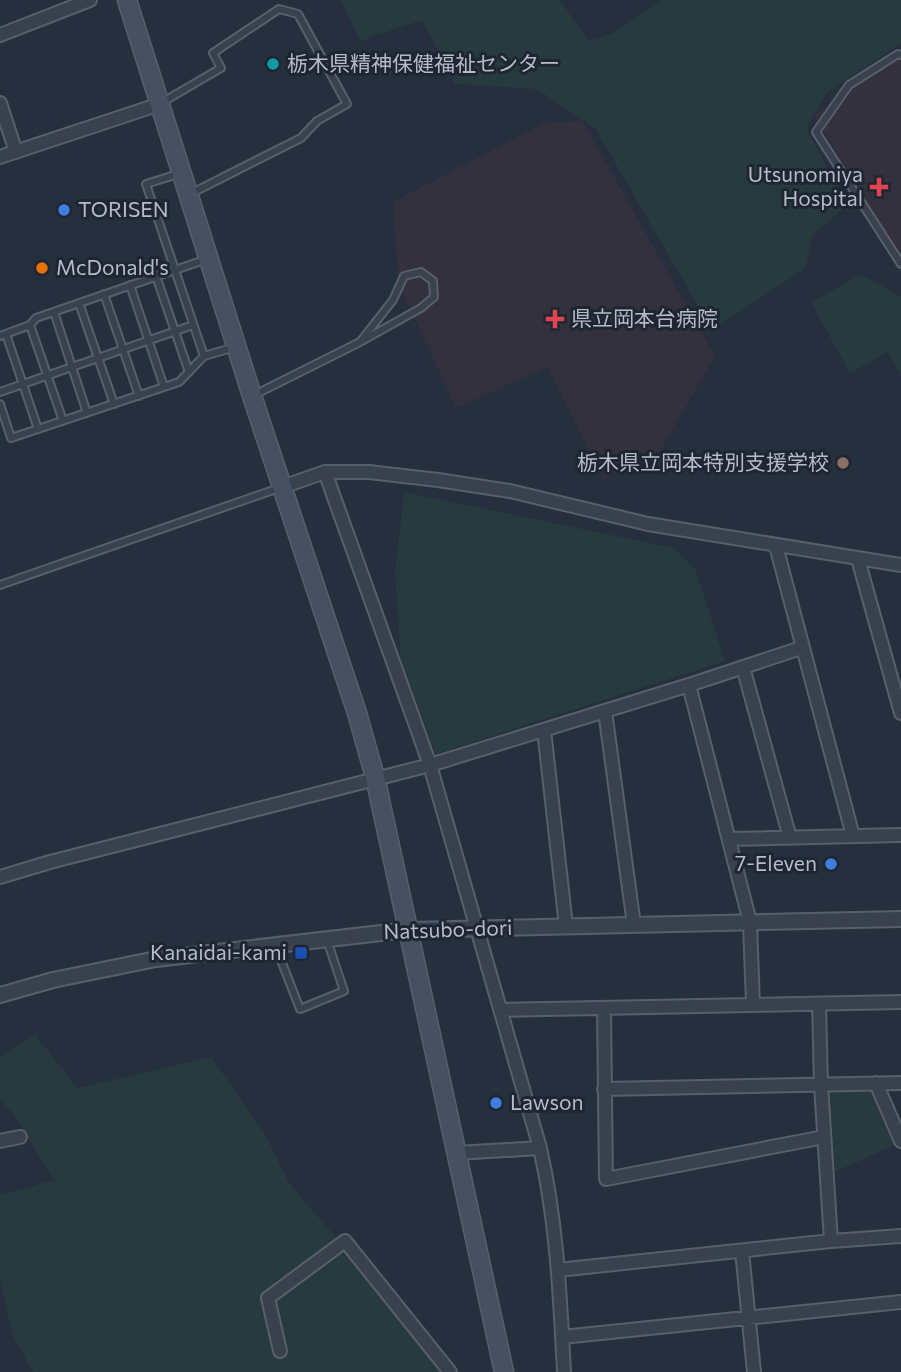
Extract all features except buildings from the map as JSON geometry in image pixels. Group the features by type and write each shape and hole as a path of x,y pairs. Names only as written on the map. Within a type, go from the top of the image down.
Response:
{"main road":[{"path":"127,0 375,777 504,1372"}],"street":[{"path":"0,36 89,0"},
{"path":"0,103 16,152"},
{"path":"0,158 160,104"},
{"path":"326,472 430,765 540,1148 551,1194 564,1372"},
{"path":"282,487 326,472 369,472 510,491 648,524 901,565"},
{"path":"776,546 853,836"},
{"path":"858,559 901,713"},
{"path":"0,877 375,777 430,765 801,648"},
{"path":"743,667 790,838"},
{"path":"689,685 750,922 753,1005"},
{"path":"605,711 634,925"},
{"path":"544,730 566,926"},
{"path":"729,839 901,835"},
{"name":"Natsubo-dori","path":"0,995 106,968 156,959 407,930 901,919"},
{"path":"502,1010 901,1002"},
{"path":"819,1004 831,1241"},
{"path":"604,1009 606,1179 824,1137"},
{"path":"876,1083 901,1141"},
{"path":"604,1089 901,1083"},
{"path":"0,1142 20,1137"},
{"path":"457,1153 540,1148"},
{"path":"558,1270 901,1236"},
{"path":"280,1352 268,1298 345,1241 450,1372"},
{"path":"742,1251 754,1372"},
{"path":"562,1337 901,1302"}],"lane":[{"path":"160,104 221,68 213,53 279,9 298,14 347,104 317,121 301,138 188,195"},
{"path":"901,55 898,54 849,85 816,132 901,264"},
{"path":"181,173 146,184 204,356"},
{"path":"38,429 3,335 30,325 36,318 208,259"},
{"path":"252,396 360,342 421,308 434,297 433,281 421,272 404,276 393,300 360,342"},
{"path":"156,276 189,372"},
{"path":"130,285 164,387"},
{"path":"104,294 139,396"},
{"path":"79,303 114,404"},
{"path":"54,312 87,413"},
{"path":"30,325 63,421"},
{"path":"0,392 193,325"},
{"path":"0,404 11,438 179,382 204,356 236,346"},
{"path":"0,585 282,487"},
{"path":"275,944 300,1009 344,991 326,938"}],"shaded area":[{"name":"Utsunomiya Hospital","path":"901,53 901,260 814,115"},
{"name":"県立岡本台病院","path":"582,120 715,356 660,451 603,479 547,367 456,408 398,282 393,202 542,124"}],"green space":[{"path":"341,0 560,0 588,41 613,33 661,0 901,0 901,43 827,93 806,128 847,205 812,236 806,268 712,330 595,128 537,89 455,84 422,20 360,41"},
{"path":"861,274 901,297 901,375 888,352 850,373 811,303"},
{"path":"404,492 674,548 695,569 725,661 436,754 401,662 395,574"},
{"path":"35,1035 78,1088 211,1057 264,1132 289,1183 405,1318 447,1372 33,1372 12,1334 0,1279 0,1195 54,1180 13,1114 0,1099 0,1056"},
{"path":"833,1089 875,1089 897,1144 830,1174 826,1096"}],"place":[{"name":"栃木県精神保健福祉センター","path":"273,64"},
{"name":"Utsunomiya Hospital","path":"879,187"},
{"name":"TORISEN","path":"64,210"},
{"name":"McDonald's","path":"42,268"},
{"name":"県立岡本台病院","path":"555,319"},
{"name":"栃木県立岡本特別支援学校","path":"843,463"},
{"name":"7-Eleven","path":"831,864"},
{"name":"Kanaidai-kami","path":"301,953"},
{"name":"Lawson","path":"496,1103"}]}
